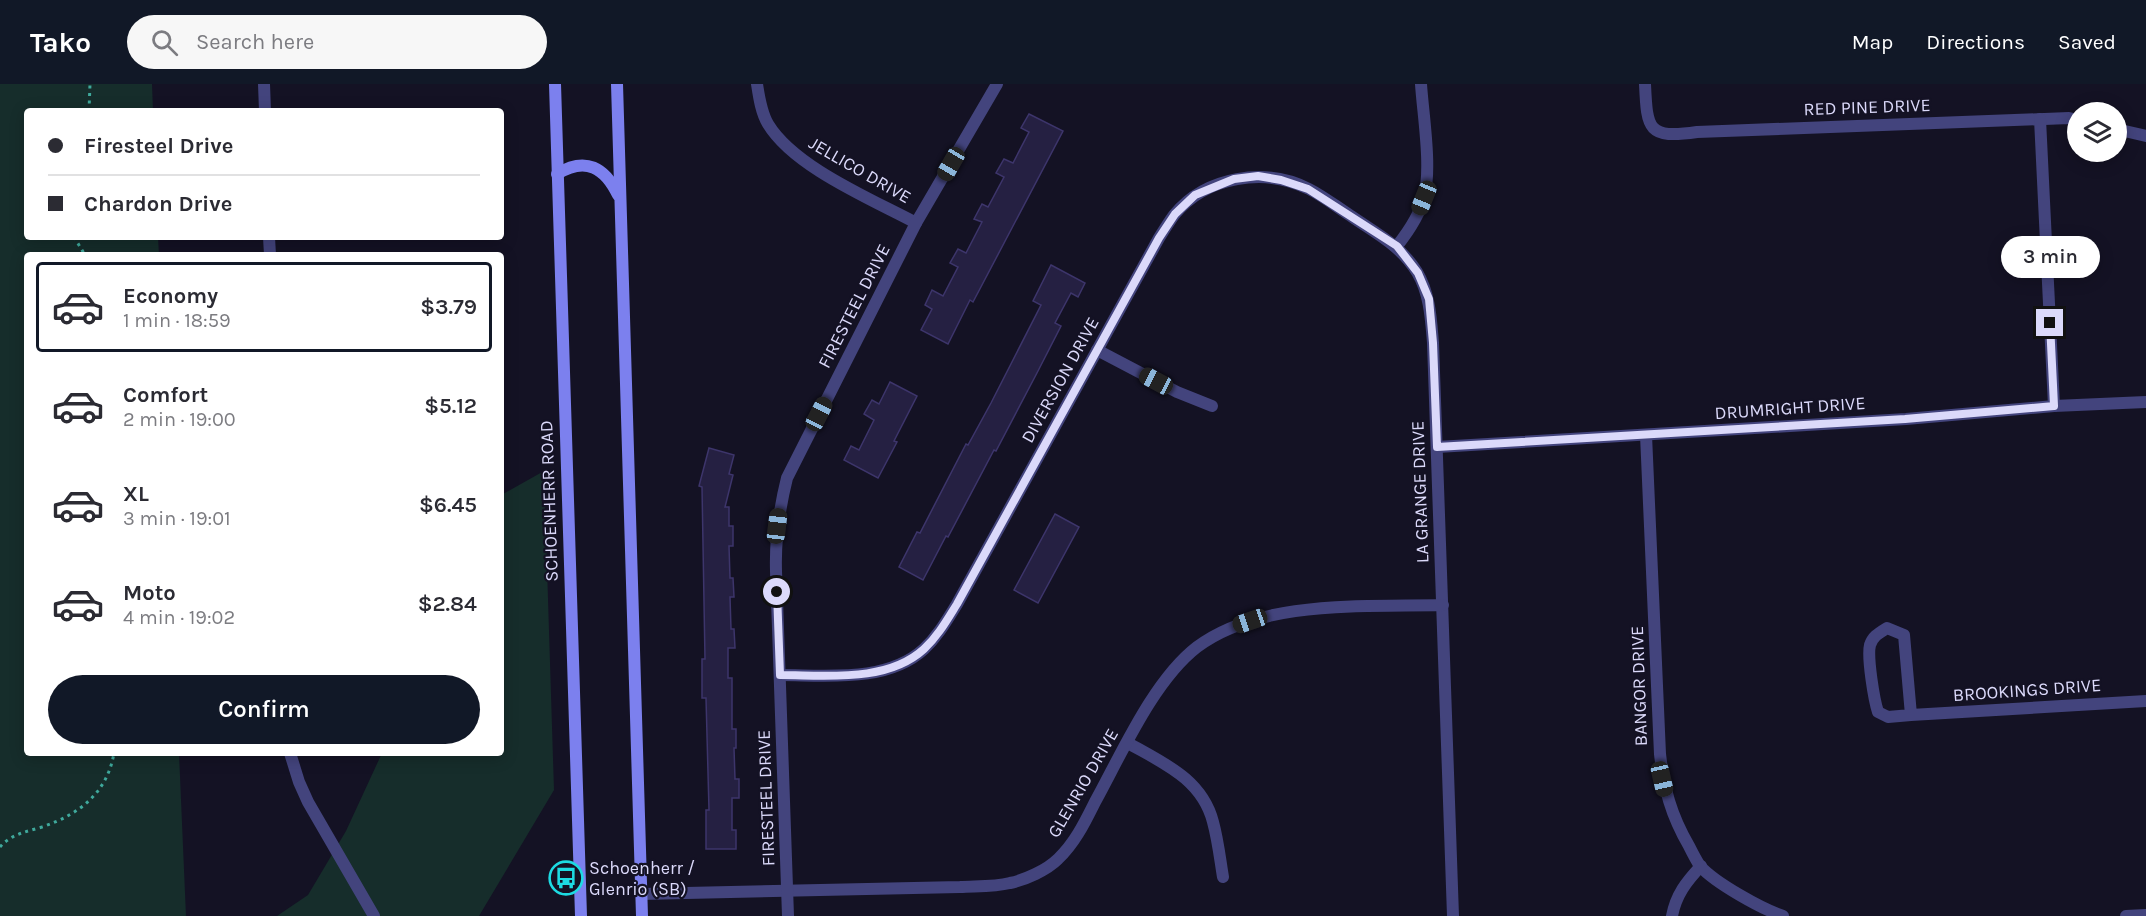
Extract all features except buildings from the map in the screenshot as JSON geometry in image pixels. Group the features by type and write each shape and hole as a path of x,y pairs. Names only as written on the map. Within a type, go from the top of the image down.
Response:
{"main road":[{"name":"SCHOENHERR ROAD","path":"555,84 581,916"},
{"path":"617,84 642,916"},
{"path":"558,174 575,166 597,169 606,174 620,199"}],"street":[{"path":"264,84 265,108"},
{"name":"JELLICO DRIVE","path":"757,84 767,123 786,148 824,173 916,223"},
{"name":"FIRESTEEL DRIVE","path":"788,916 775,539 787,478 916,223 997,84"},
{"path":"1397,246 1416,219 1424,198 1427,175 1422,84"},
{"name":"RED PINE DRIVE","path":"1645,84 1648,123 1658,133 1671,135 1696,132 2067,118"},
{"path":"2040,119 2054,406"},
{"path":"2127,132 2146,136"},
{"name":"DIVERSION DRIVE","path":"780,675 875,672 900,664 922,651 940,631 1159,238 1175,214 1195,195 1224,182 1258,176 1281,180 1308,189 1397,246"},
{"name":"LA GRANGE DRIVE","path":"1397,246 1418,273 1429,299 1433,343 1453,916"},
{"path":"1097,350 1177,392 1212,406"},
{"name":"DRUMRIGHT DRIVE","path":"1437,447 1905,419 2054,406 2146,402"},
{"name":"BANGOR DRIVE","path":"1646,435 1659,742 1662,779 1668,804 1701,866 1753,902 1783,916"},
{"name":"GLENRIO DRIVE","path":"641,894 1011,883 1038,872 1057,860 1077,836 1148,706 1178,666 1197,647 1233,627 1266,615 1305,609 1443,605"},
{"name":"BROOKINGS DRIVE","path":"1911,715 1904,635 1887,628 1876,634 1869,647 1874,700 1878,712 1888,717 2146,701"},
{"path":"1128,743 1183,775 1197,788 1213,821 1223,877"},
{"path":"291,756 308,802 374,916"},
{"path":"1672,916 1680,890 1701,866"},
{"path":"2126,916 2146,915"}],"path":[{"path":"89,108 90,84"},
{"path":"0,847 15,835 43,826 74,812 87,803 98,793 107,779 113,756"}],"green space":[{"path":"0,84 152,84 153,108 24,108 24,240 158,240 159,252 24,252 24,756 179,756 186,916 0,916"},
{"path":"544,471 554,790 479,916 277,916 308,895 346,831 381,756 504,756 504,493"}],"place":[{"name":"Schoenherr / Glenrio (SB)","path":"566,878"}],"route":[{"path":"777,592 780,675 875,672 900,664 922,651 940,631 957,604 1159,238 1175,214 1195,195 1234,179 1258,176 1281,180 1308,189 1397,246 1418,273 1429,299 1437,447 1905,419 2054,406 2050,323"}]}
